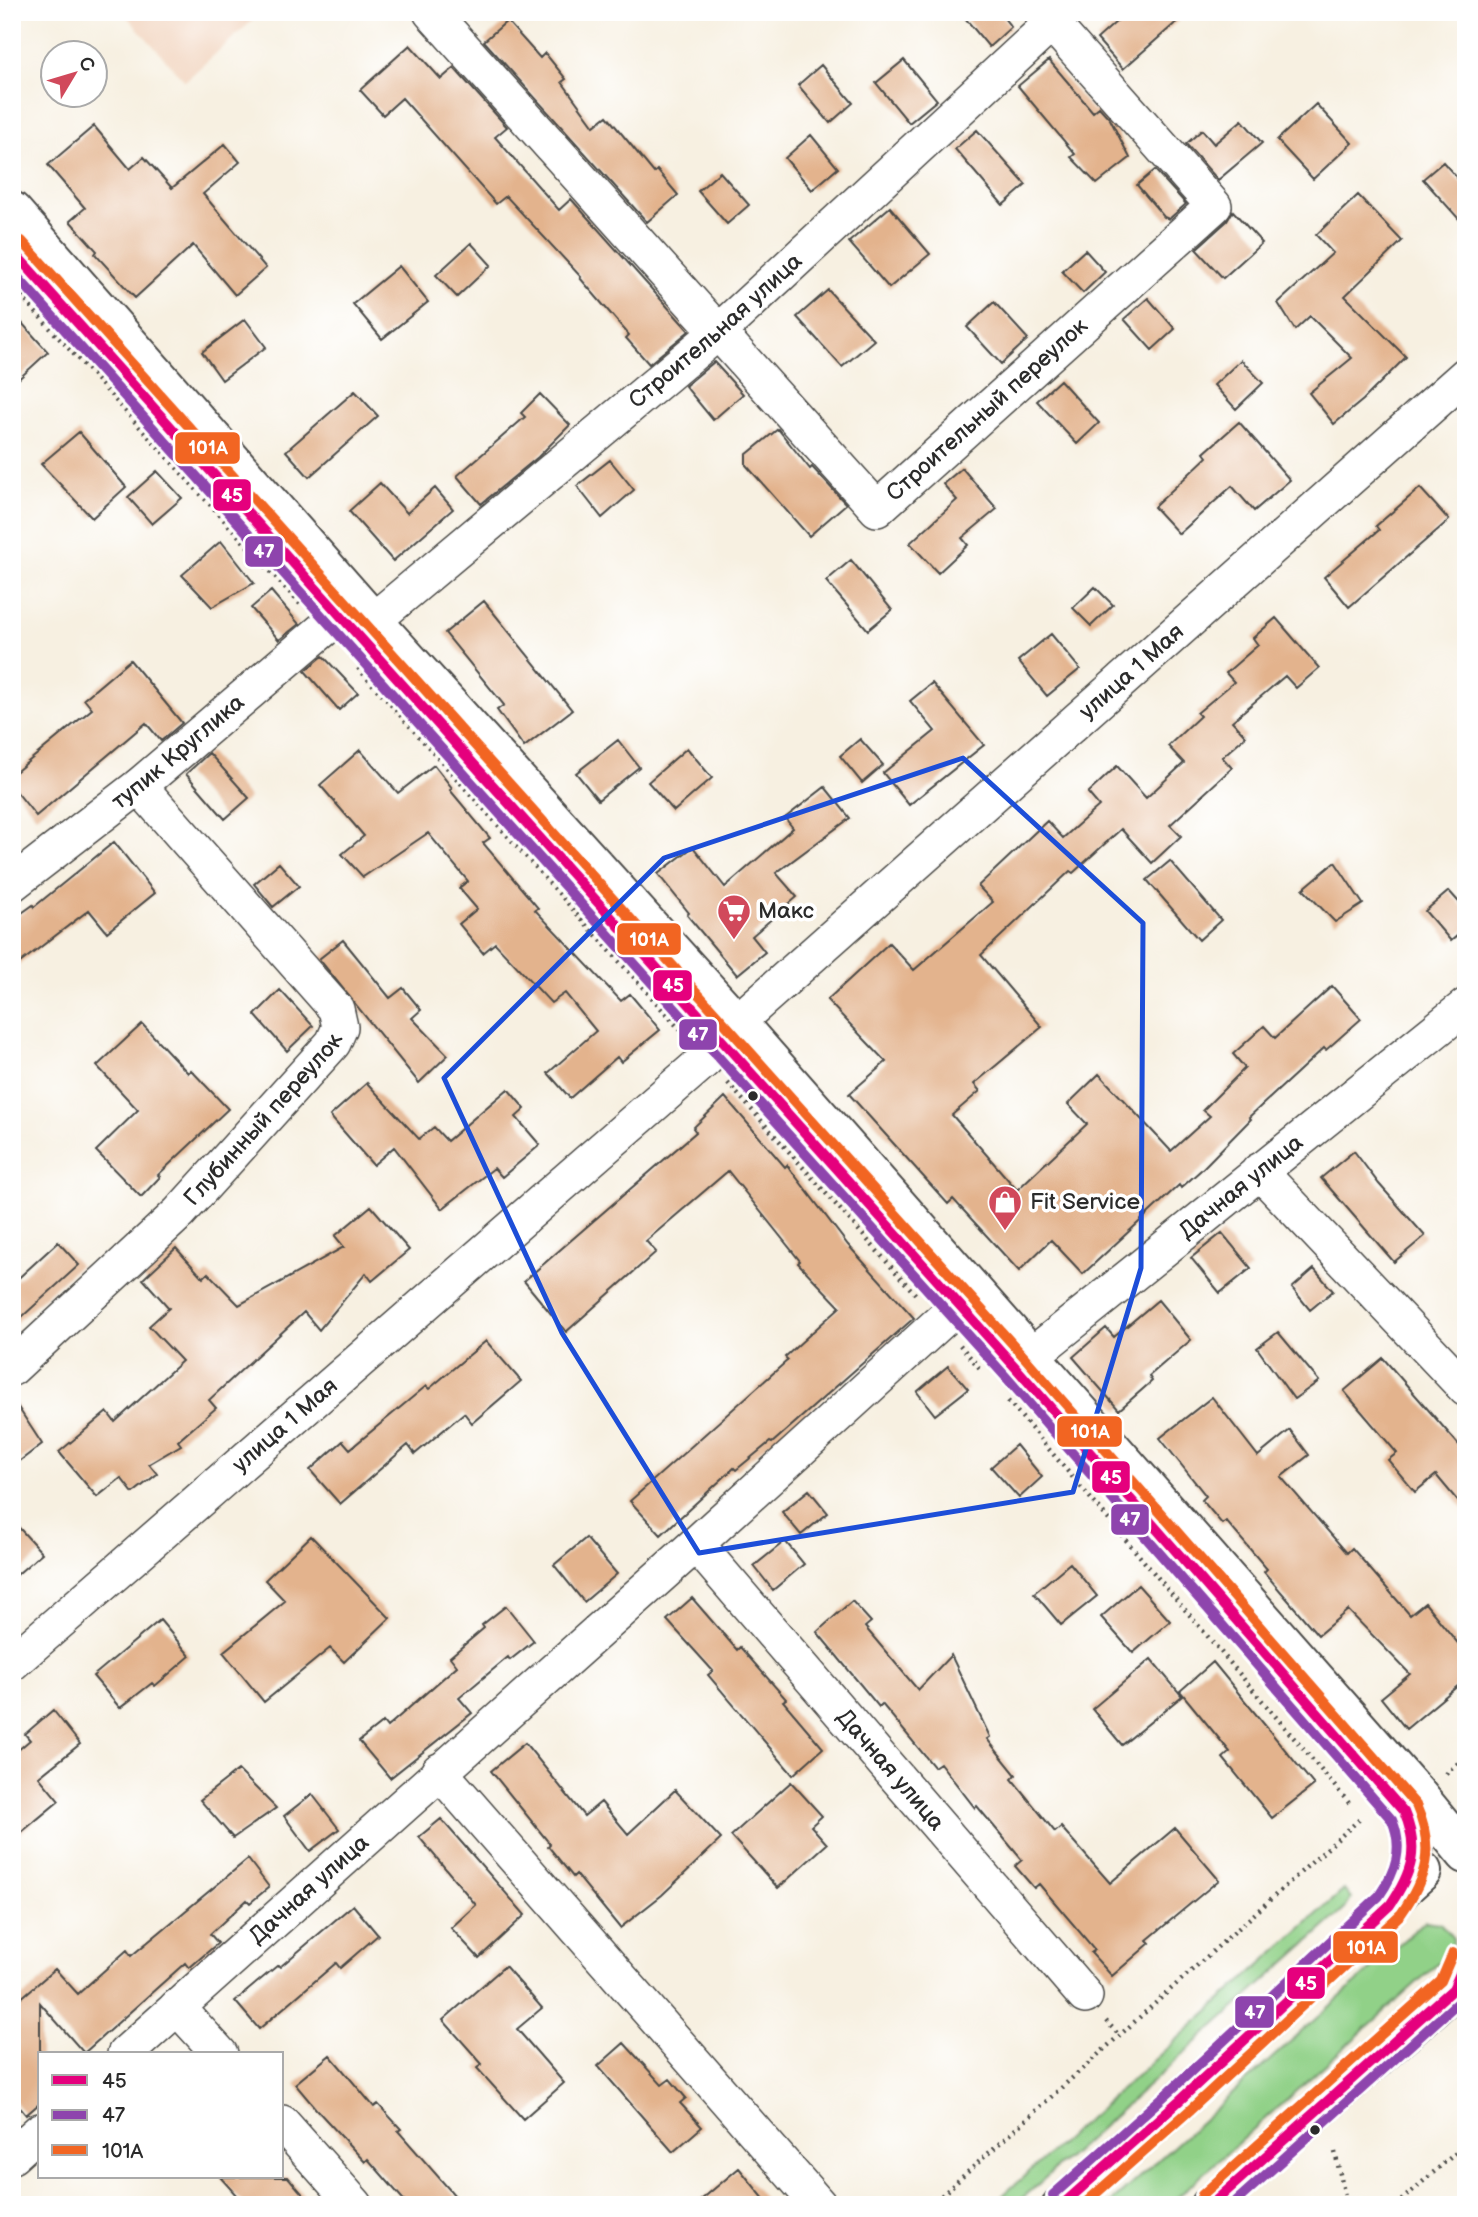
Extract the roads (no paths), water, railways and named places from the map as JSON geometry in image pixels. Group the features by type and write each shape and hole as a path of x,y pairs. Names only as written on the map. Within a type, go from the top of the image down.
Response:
{"main road":[{"path":"16,233 355,624 729,1031 965,1298 1462,1842 1403,1888 1390,1905 1180,2100 1062,2205"},
{"path":"1023,1362 1377,1808 1404,1812 1411,1825 1415,1852 1403,1888"},
{"path":"1211,2205 1462,1975"}],"street":[{"name":"Строительный переулок","path":"431,12 877,509 1214,206 1053,16"},
{"name":"Строительная улица","path":"355,624 717,333 1053,16"},
{"name":"улица 1 Мая","path":"12,1663 696,1068 729,1031 1466,375"},
{"name":"тупик Круглика","path":"12,884 355,624"},
{"name":"Глубинный переулок","path":"12,1368 179,1213 332,1043 340,1027 336,1009 139,786"},
{"name":"Дачная улица","path":"1023,1362 1466,1006"},
{"path":"1259,1171 1466,1389"},
{"name":"Дачная улица","path":"127,2052 696,1544 965,1298"},
{"name":"Дачная улица","path":"696,1544 1085,1997"},
{"path":"439,1772 819,2205"},
{"path":"177,2007 218,2052"},
{"path":"284,2125 355,2205"},
{"path":"12,2156 38,2133"}],"place":[{"name":"Макс","path":"734,941"},
{"name":"Fit Service","path":"1005,1232"}]}
